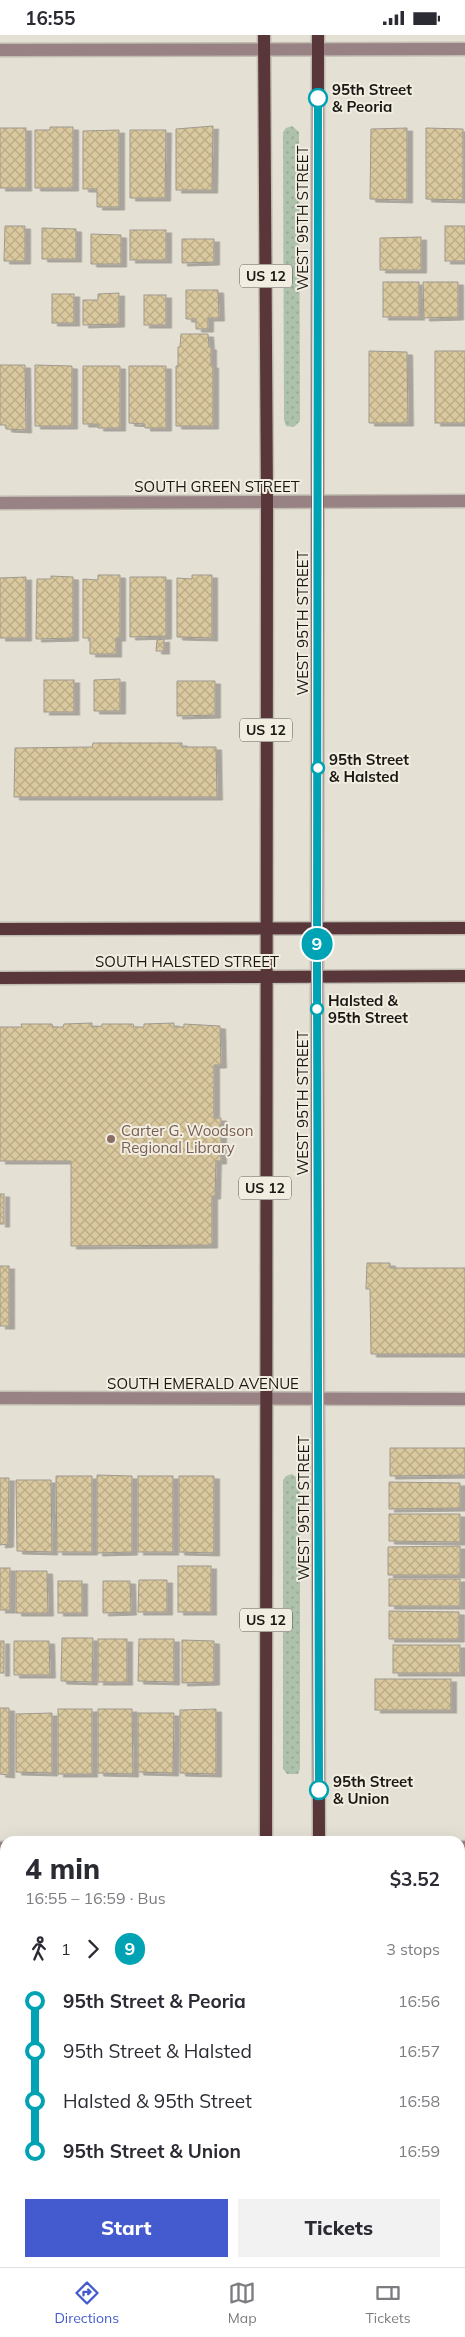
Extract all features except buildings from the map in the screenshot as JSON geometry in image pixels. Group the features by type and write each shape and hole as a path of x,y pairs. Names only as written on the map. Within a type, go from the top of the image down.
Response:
{"main road":[{"name":"US 12","path":"264,35 267,502 265,929 266,1836"},
{"name":"WEST 95TH STREET","path":"318,35 317,976 319,1836"},
{"path":"0,929 465,928"},
{"name":"SOUTH HALSTED STREET","path":"0,978 465,975"}],"street":[{"path":"0,50 465,49"},
{"name":"SOUTH GREEN STREET","path":"0,503 465,501"},
{"name":"SOUTH EMERALD AVENUE","path":"0,1398 465,1399"}],"green space":[{"path":"292,126 299,132 300,421 294,427 286,426 284,420 283,132 286,128"},
{"path":"292,1474 300,1480 300,1769 298,1774 287,1774 283,1769 283,1480 286,1476"}],"bus line":[{"name":"9","path":"318,98 317,976 319,1790"}],"place":[{"name":"95th Street & Peoria","path":"318,98"},
{"name":"95th Street & Halsted","path":"318,768"},
{"name":"Halsted & 95th Street","path":"317,1009"},
{"name":"Carter G. Woodson Regional Library","path":"111,1139"},
{"name":"95th Street & Union","path":"319,1790"}]}
